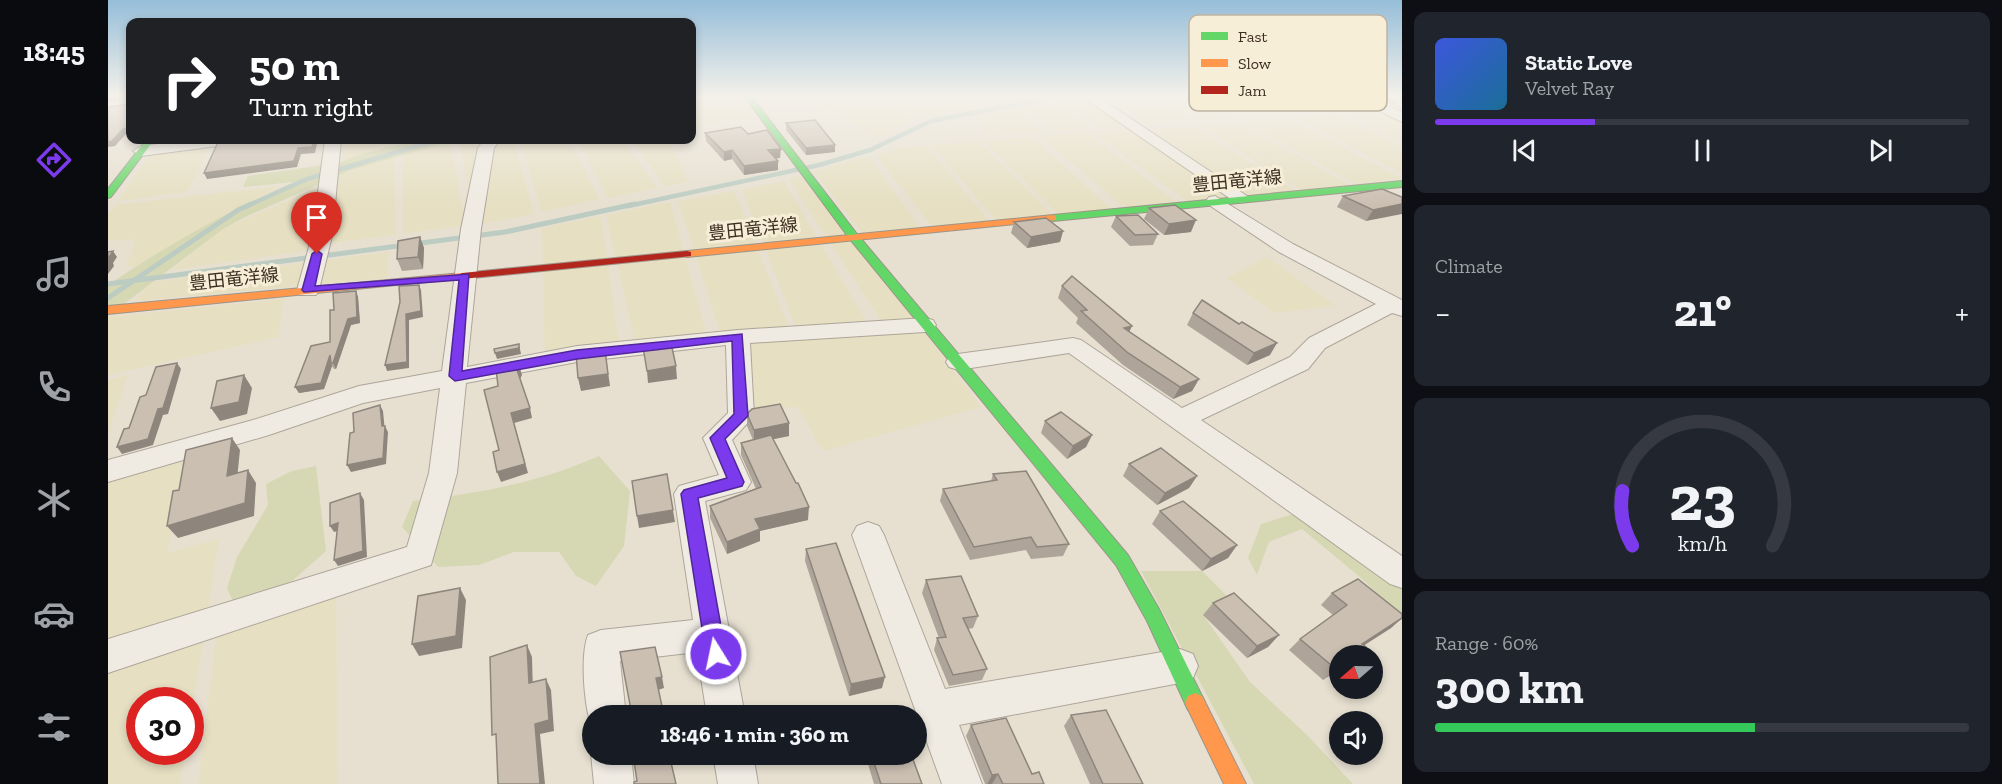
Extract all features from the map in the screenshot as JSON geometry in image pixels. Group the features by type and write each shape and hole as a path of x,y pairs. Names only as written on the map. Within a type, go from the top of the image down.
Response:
{"main road":[{"path":"775,133 853,236 925,325 1122,560 1142,591 1180,666 1235,784"},
{"path":"108,195 145,145"},
{"name":"豊田竜洋線","path":"108,310 1402,184"}],"street":[{"path":"1143,133 1241,198"},
{"path":"145,145 161,144"},
{"path":"308,290 322,236 333,144"},
{"path":"108,656 420,556 443,473 471,229 486,148 489,144"},
{"path":"1215,201 1286,248 1397,306"},
{"path":"1179,420 1299,363 1317,343 1397,306"},
{"path":"108,471 259,429 359,395 577,354 738,336 925,325"},
{"path":"724,705 689,494 736,482 717,438 741,416 738,336"},
{"path":"958,362 1073,345 1402,574"},
{"path":"868,535 963,784"},
{"path":"607,705 601,647 712,634"},
{"path":"935,710 1180,666"},
{"path":"612,765 614,784"},
{"path":"735,765 738,784"}],"shaded area":[{"path":"871,133 888,133 879,137"},
{"path":"987,133 1022,133 989,135"},
{"path":"1086,133 1176,202 1124,207 1040,136"},
{"path":"1093,133 1149,133 1238,196 1187,201"},
{"path":"1156,133 1203,133 1296,191 1246,196"},
{"path":"1211,133 1258,133 1349,185 1300,190"},
{"path":"1264,133 1315,133 1402,179 1356,184"},
{"path":"1323,133 1375,133 1402,146 1402,173"},
{"path":"1383,133 1402,133 1402,142"},
{"path":"1032,137 1111,209 1058,214 984,141"},
{"path":"978,141 1053,215 996,220 931,145"},
{"path":"211,144 187,192 118,201 153,149"},
{"path":"344,144 402,144 342,161"},
{"path":"440,144 451,144 465,225 403,234 403,155"},
{"path":"460,144 515,144 534,214 476,225"},
{"path":"521,144 571,144 599,199 542,212"},
{"path":"580,144 626,144 657,188 608,198"},
{"path":"635,144 671,144 688,182 665,186"},
{"path":"927,146 989,221 932,226 876,155 900,147"},
{"path":"394,157 396,235 329,243 339,175"},
{"path":"869,157 920,228 862,233 814,171"},
{"path":"806,174 981,407 823,451 797,406 741,416 738,337 722,338 678,201 734,191 791,333 798,332 742,190 784,181 870,328 885,327 789,179"},
{"path":"328,183 306,251 171,270 223,229"},
{"path":"280,186 135,267 126,267 136,239 108,241 108,215 115,205"},
{"path":"670,202 708,340 636,347 606,215"},
{"path":"601,216 620,349 545,360 542,228"},
{"path":"389,252 387,278 134,301 153,282"},
{"path":"1267,257 1336,306 1274,313 1227,278"},
{"path":"283,299 279,337 108,375 108,317"},
{"path":"128,375 108,433 108,380"},
{"path":"188,451 167,553 219,539 196,687 126,687 126,765 183,765 180,784 108,784 108,471"},
{"path":"336,583 338,784 198,784 200,765 204,765 204,735 218,621"}],"green space":[{"path":"402,144 442,144 351,170 247,216 223,229 108,316 108,285 198,229 294,182 243,187 248,176 330,164 330,167 358,155"},
{"path":"599,456 630,491 624,546 596,586 576,576 559,552 514,552 479,565 438,567 402,527 413,501 508,486 554,473"},
{"path":"316,466 326,551 292,581 235,606 227,588 237,557 268,505 266,484 292,471"},
{"path":"1296,513 1402,584 1402,618 1361,578 1302,529 1269,542 1257,575 1248,558 1261,524"},
{"path":"1141,571 1202,571 1226,595 1204,616 1250,682 1308,736 1329,758 1329,765 1335,765 1353,784 1254,784"}],"building":[{"path":"108,133 120,133 112,141 108,142"},
{"path":"705,133 769,133 781,149 768,150 778,161 744,166 732,150 724,152"},
{"path":"794,133 825,133 835,145 806,148"},
{"path":"217,144 313,144 312,147 298,148 294,161 204,173"},
{"path":"1382,189 1402,197 1402,204 1373,210 1343,196"},
{"path":"1175,205 1196,220 1169,224 1149,208"},
{"path":"1138,215 1158,234 1135,235 1116,216"},
{"path":"1046,218 1063,231 1031,237 1014,222"},
{"path":"420,237 418,257 397,259 398,241"},
{"path":"1072,276 1132,326 1124,328 1199,379 1180,387 1128,353 1081,311 1087,310 1062,286"},
{"path":"419,285 421,311 406,314 407,362 385,365 400,302 399,286"},
{"path":"356,291 357,317 348,319 333,363 331,363 330,355 321,383 295,387 311,346 330,342 330,310 334,310 333,293"},
{"path":"1202,300 1239,324 1242,322 1277,343 1254,353 1193,313"},
{"path":"671,343 676,366 647,371 643,347"},
{"path":"519,344 519,348 495,353 494,349"},
{"path":"605,350 608,374 578,378 576,354"},
{"path":"177,363 163,408 158,409 148,439 117,447 124,429 129,428 140,397 146,395 156,367"},
{"path":"519,365 517,370 530,408 511,413 525,464 497,472 493,452 499,450 484,390 498,386 496,369"},
{"path":"244,375 239,402 211,408 217,381"},
{"path":"780,404 789,423 754,430 747,414 752,409"},
{"path":"380,405 382,426 385,426 383,458 347,465 350,433 354,432 353,413"},
{"path":"1061,412 1092,435 1073,446 1045,421"},
{"path":"771,435 809,507 755,519 760,529 727,542 710,506 761,487 741,443"},
{"path":"232,438 227,476 248,470 245,503 167,526 173,491 179,490 186,450"},
{"path":"1161,448 1197,476 1165,493 1129,464"},
{"path":"1026,471 1069,544 1037,547 1031,537 974,547 943,489 997,480 993,474"},
{"path":"667,474 673,510 637,516 632,481"},
{"path":"360,493 363,551 334,560 338,523 330,526 330,503"},
{"path":"1183,501 1237,545 1211,559 1160,511"},
{"path":"836,543 885,677 851,684 806,549"},
{"path":"961,576 978,616 963,618 987,669 953,675 937,638 946,637 926,580"},
{"path":"1358,579 1402,614 1402,618 1363,645 1329,645 1329,663 1300,639 1347,605 1332,593"},
{"path":"460,588 456,636 412,644 418,596"},
{"path":"1234,593 1279,635 1257,646 1213,603"},
{"path":"527,645 529,683 546,679 549,720 535,724 540,784 498,784 496,734 492,735 490,657"},
{"path":"655,647 662,677 656,678 662,705 630,705 620,652"},
{"path":"1106,710 1143,784 1103,784 1071,715"},
{"path":"1006,718 1032,774 1039,772 1044,784 1003,784 998,774 992,775 971,725"},
{"path":"635,765 672,765 676,784 634,784 637,781"},
{"path":"875,765 915,765 922,784 881,784"}],"waterway":[{"path":"628,206 819,165 870,150 907,133"},
{"path":"247,206 307,179 425,144"},
{"path":"134,281 238,210 251,204"},
{"path":"134,281 505,232 635,204"},
{"path":"108,284 134,281"},
{"path":"108,298 134,281"}],"traffic: fast":[{"path":"775,133 853,236 1122,560 1153,615 1195,703"},
{"path":"108,195 147,144"},
{"path":"1053,218 1402,184"}],"traffic: slow":[{"path":"687,254 1053,218"},
{"path":"108,310 462,276"},
{"path":"1195,703 1235,784"}],"traffic: jam":[{"path":"462,276 687,254"}],"route":[{"path":"317,254 308,290 465,276 455,376 577,354 738,336 741,416 717,438 736,482 689,494 716,654"}]}
